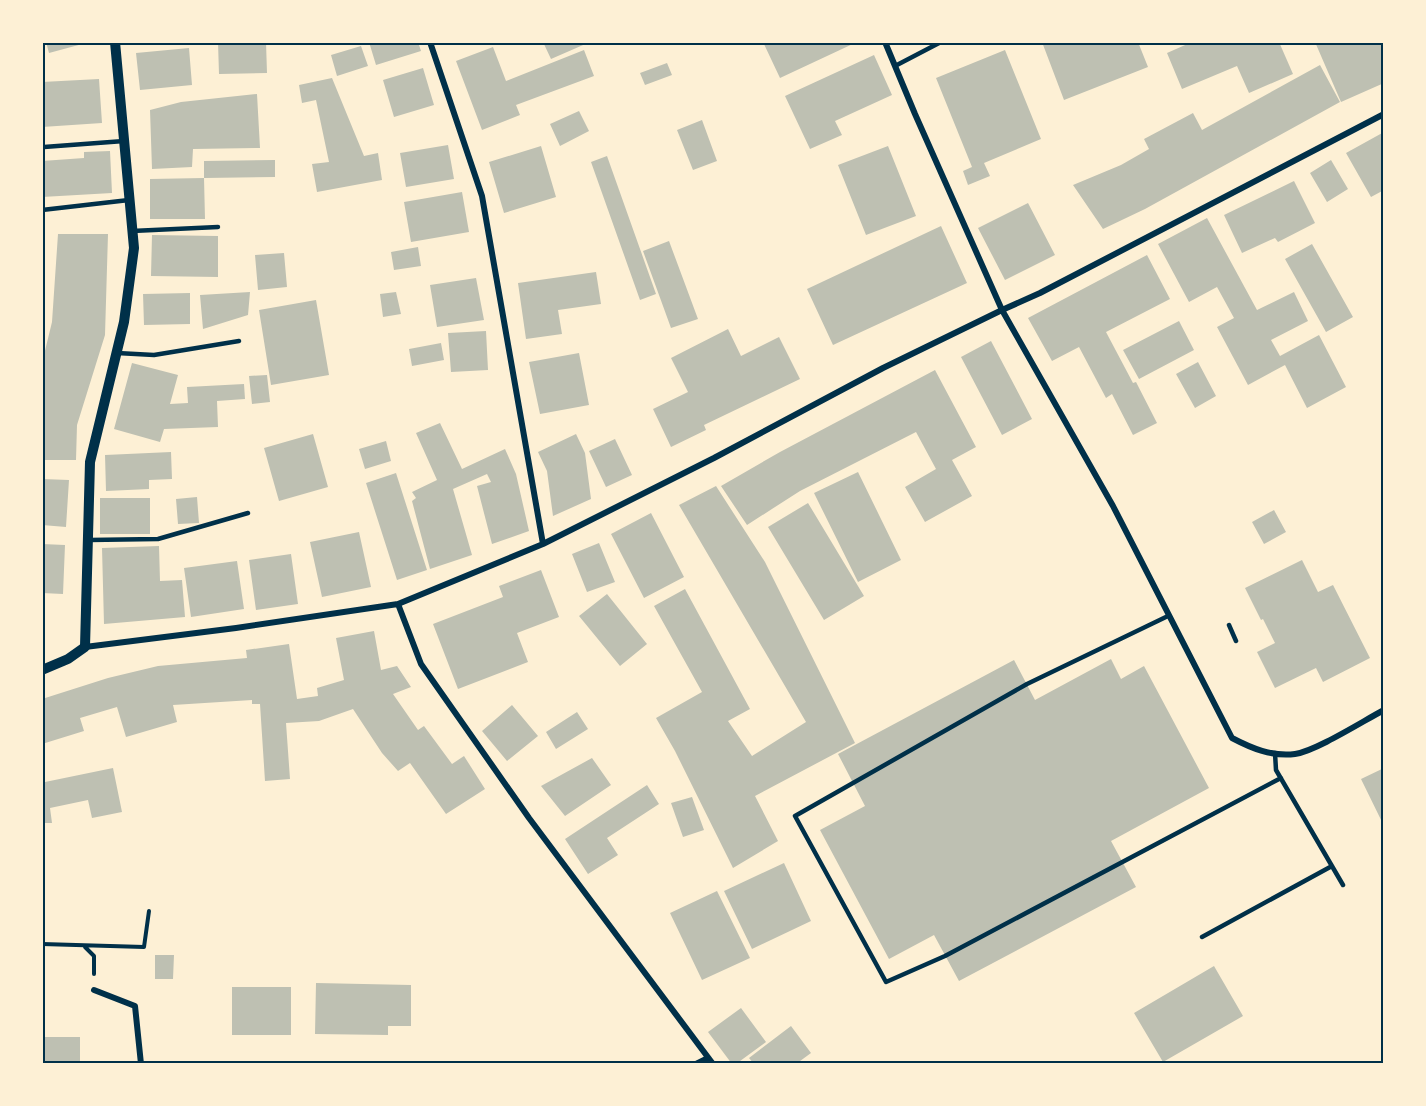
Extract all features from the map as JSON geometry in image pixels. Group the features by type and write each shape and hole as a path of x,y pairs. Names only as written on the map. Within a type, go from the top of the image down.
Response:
{"street":[{"path":"85,647 86,540 90,462 124,322 134,248 115,42"},
{"path":"430,42 482,196 543,544"},
{"path":"885,42 1002,309 1113,506 1232,738 1253,750 1295,754 1309,750 1384,710"},
{"path":"42,670 68,659 85,647 398,604 543,544 714,458 883,368 1002,309 1040,293 1384,114"},
{"path":"398,604 422,664 529,818 713,1064"},
{"path":"94,990 135,1006 141,1064"},
{"path":"696,1064 708,1058"}],"lane":[{"path":"895,66 941,42"},
{"path":"44,147 124,141"},
{"path":"42,210 129,200"},
{"path":"132,231 218,227"},
{"path":"117,353 154,355 238,341"},
{"path":"86,540 158,539 248,513"},
{"path":"1168,616 1027,684 795,816 886,982 945,956 1281,778"},
{"path":"1228,625 1236,641"},
{"path":"1275,753 1276,770 1343,885"},
{"path":"1202,937 1332,866"}],"path":[{"path":"42,944 144,947 149,911"},
{"path":"84,946 94,956 94,990"}],"building":[{"path":"46,42 85,42 86,43 49,53"},
{"path":"218,42 266,42 267,73 219,74"},
{"path":"369,42 418,42 421,51 376,65"},
{"path":"543,42 590,42 551,59"},
{"path":"763,42 857,42 780,78"},
{"path":"1042,42 1138,42 1148,67 1064,100"},
{"path":"1192,42 1279,42 1293,74 1249,93 1237,66 1182,89 1167,53"},
{"path":"1315,42 1384,42 1384,83 1341,102"},
{"path":"361,46 368,66 337,76 331,55"},
{"path":"493,47 506,81 584,50 594,76 516,105 520,115 482,130 456,61"},
{"path":"189,48 192,85 140,90 136,53"},
{"path":"1005,50 1041,139 984,163 990,176 968,185 963,171 972,167 936,78"},
{"path":"874,55 892,95 835,121 842,135 810,149 785,96"},
{"path":"667,63 672,75 645,85 640,73"},
{"path":"1320,65 1340,102 1145,209 1103,229 1073,185 1121,165 1149,149 1144,139 1193,113 1202,130"},
{"path":"423,68 434,105 394,117 383,80"},
{"path":"332,78 364,156 378,153 382,180 317,192 312,164 329,162 316,100 302,103 299,85"},
{"path":"99,79 102,123 42,127 42,82"},
{"path":"257,94 260,148 193,149 192,167 152,169 150,110 181,102"},
{"path":"579,111 589,131 560,146 550,124"},
{"path":"702,120 717,161 693,170 677,130"},
{"path":"1384,132 1384,190 1371,197 1346,153"},
{"path":"448,145 454,179 406,187 400,153"},
{"path":"541,146 556,197 504,213 489,162"},
{"path":"888,146 916,216 866,235 838,165"},
{"path":"110,151 112,193 42,197 42,161 84,158 84,152"},
{"path":"607,156 656,294 640,300 591,162"},
{"path":"275,160 275,177 204,178 204,161"},
{"path":"1331,160 1348,189 1327,202 1310,173"},
{"path":"204,178 205,219 150,219 150,179"},
{"path":"1294,181 1315,223 1278,242 1275,238 1242,253 1224,215"},
{"path":"462,192 469,232 411,242 404,202"},
{"path":"1028,203 1055,255 1005,280 978,228"},
{"path":"1207,218 1257,310 1294,292 1308,321 1271,340 1280,356 1319,335 1346,387 1307,408 1285,365 1248,385 1217,327 1234,318 1217,287 1189,302 1158,244"},
{"path":"941,226 967,283 833,345 807,289"},
{"path":"58,234 108,234 105,335 77,425 76,460 42,460 42,363 52,322"},
{"path":"152,235 218,236 218,277 151,276"},
{"path":"669,241 698,319 671,328 643,251"},
{"path":"1312,244 1353,317 1326,332 1285,259"},
{"path":"418,247 421,266 394,270 391,252"},
{"path":"284,253 287,287 258,290 255,255"},
{"path":"1147,255 1170,299 1106,332 1157,423 1133,435 1112,394 1106,398 1079,347 1052,361 1028,318"},
{"path":"596,272 601,304 558,310 562,334 526,339 518,283"},
{"path":"476,278 484,320 437,327 430,285"},
{"path":"250,292 248,315 203,329 200,295"},
{"path":"396,292 401,314 383,317 380,294"},
{"path":"190,293 190,324 144,325 143,294"},
{"path":"316,300 329,375 271,385 259,310"},
{"path":"1179,321 1194,350 1139,379 1123,350"},
{"path":"728,329 741,356 779,337 800,379 704,425 706,430 671,447 653,409 688,392 671,358"},
{"path":"486,331 488,370 451,372 448,333"},
{"path":"991,341 1032,419 1002,435 961,357"},
{"path":"441,343 444,360 412,366 409,349"},
{"path":"579,353 589,405 540,414 529,362"},
{"path":"1198,362 1216,396 1195,408 1176,374"},
{"path":"132,363 178,375 170,404 188,403 187,387 244,384 245,399 217,401 218,427 164,429 160,442 114,429"},
{"path":"935,370 976,447 952,460 972,496 925,522 905,487 936,469 916,432 800,491 747,525 721,486"},
{"path":"267,375 270,402 252,404 249,376"},
{"path":"440,423 462,469 505,449 516,474 529,531 492,544 477,486 491,482 487,474 453,489 472,555 430,569 412,501 416,498 412,492 437,480 416,433"},
{"path":"313,434 328,487 279,501 264,448"},
{"path":"576,434 585,453 591,499 553,516 547,471 538,452"},
{"path":"615,439 632,475 606,487 589,451"},
{"path":"386,441 391,461 365,469 359,449"},
{"path":"171,452 172,479 149,480 149,489 106,491 105,455"},
{"path":"858,472 901,560 858,582 814,493"},
{"path":"396,473 427,570 397,580 366,483"},
{"path":"42,479 69,480 66,527 42,525"},
{"path":"716,486 765,562 855,743 755,796 778,841 733,868 675,751 656,718 702,692 654,606 685,589 750,709 728,721 752,756 806,722 679,505"},
{"path":"197,497 199,523 178,524 176,499"},
{"path":"100,498 150,498 150,534 100,534"},
{"path":"808,503 864,596 824,620 768,527"},
{"path":"1274,510 1286,532 1264,544 1252,522"},
{"path":"651,513 684,577 644,598 611,534"},
{"path":"359,532 371,587 322,597 310,542"},
{"path":"599,543 615,582 587,592 572,554"},
{"path":"42,544 65,545 63,594 42,593"},
{"path":"159,546 160,581 182,580 185,617 104,624 102,548"},
{"path":"291,554 298,604 256,610 249,560"},
{"path":"1302,560 1318,592 1333,585 1370,658 1323,682 1316,668 1275,688 1257,652 1275,643 1245,588"},
{"path":"237,561 244,609 191,617 184,568"},
{"path":"541,570 559,617 517,633 528,662 458,689 433,624 503,597 499,586"},
{"path":"607,594 647,644 620,666 579,616"},
{"path":"374,631 381,670 397,666 411,687 393,694 418,730 424,726 452,764 464,756 485,789 446,814 410,763 398,771 382,753 353,709 319,721 286,723 290,779 265,781 260,704 252,704 252,700 173,705 177,722 126,737 117,707 80,718 84,731 42,744 42,699 108,678 158,666 247,658 246,650 289,644 297,699 318,696 317,688 344,680 336,638"},
{"path":"1111,659 1121,679 1144,666 1209,788 1111,841 1136,887 959,981 934,935 889,959 820,830 865,806 838,754 1014,660 1035,700"},
{"path":"512,705 538,736 507,761 482,731"},
{"path":"577,712 588,729 556,749 546,732"},
{"path":"592,758 611,785 565,816 541,786"},
{"path":"113,768 122,812 92,818 88,800 50,808 52,823 42,823 42,773 45,782"},
{"path":"1384,768 1384,826 1361,779"},
{"path":"647,785 659,804 607,838 618,855 588,874 565,839"},
{"path":"692,797 704,830 683,837 671,803"},
{"path":"784,863 811,921 752,949 724,891"},
{"path":"717,891 750,958 702,980 670,913"},
{"path":"155,955 174,955 173,979 155,979"},
{"path":"1214,966 1243,1016 1163,1062 1134,1013"},
{"path":"316,983 411,985 411,1026 388,1026 388,1035 315,1034"},
{"path":"232,987 291,987 291,1035 232,1035"},
{"path":"741,1008 766,1042 736,1064 732,1064 708,1032"},
{"path":"791,1026 811,1053 796,1064 754,1064 749,1058"},
{"path":"42,1037 80,1037 80,1064 42,1064"}]}
